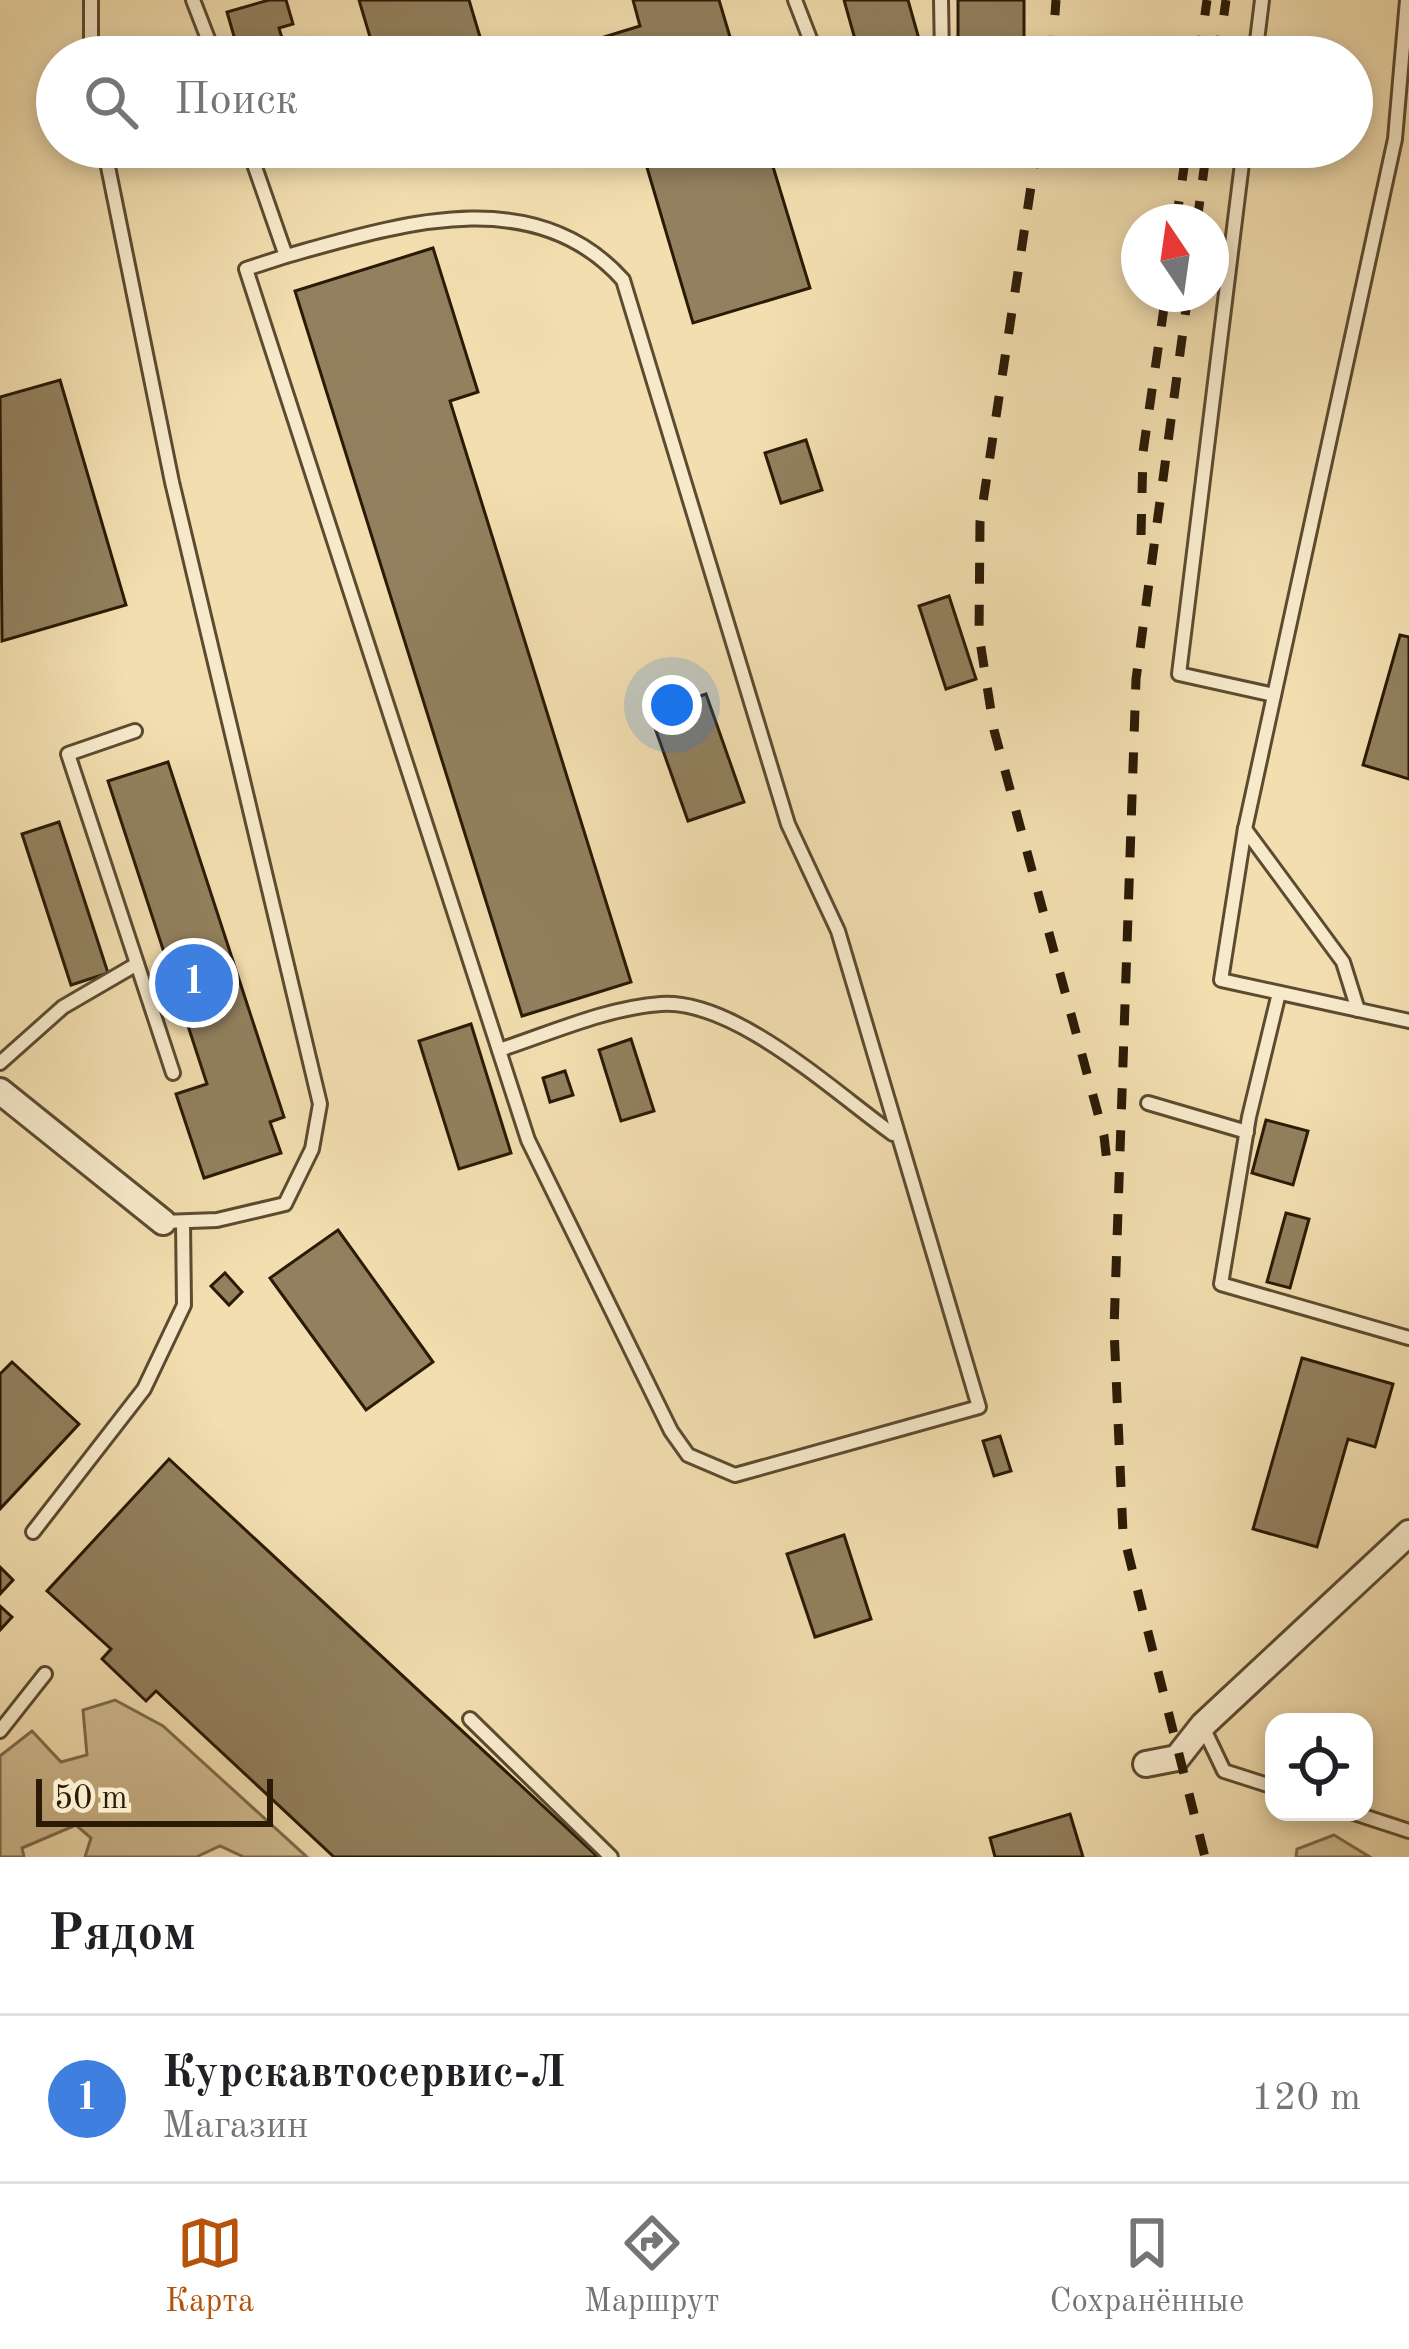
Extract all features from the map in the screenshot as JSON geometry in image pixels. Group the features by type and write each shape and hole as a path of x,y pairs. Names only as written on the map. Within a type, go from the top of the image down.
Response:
{"street":[{"path":"0,1091 173,1222"},
{"path":"1147,1764 1177,1757 1203,1725 1409,1533"}],"lane":[{"path":"91,0 91,36"},
{"path":"193,0 206,36"},
{"path":"795,0 809,36"},
{"path":"941,0 942,36"},
{"path":"1258,36 1262,0"},
{"path":"1406,0 1395,139 1245,827 1221,980 1409,1021"},
{"path":"33,1532 144,1389 184,1305 173,1222 285,1204 312,1149 320,1104 172,482 108,168"},
{"path":"255,168 286,256"},
{"path":"1241,168 1179,674 1274,695"},
{"path":"466,215 543,227 598,251 623,280 788,824 838,932 893,1134 979,1407 735,1475 688,1455 670,1431 528,1140 499,1050 246,269 372,232 466,215"},
{"path":"135,730 68,754 173,1073"},
{"path":"1245,827 1343,962 1358,1010"},
{"path":"0,1063 63,1007 137,964"},
{"path":"1279,993 1247,1132 1222,1284 1409,1338"},
{"path":"499,1050 631,1008 666,1004 709,1008 893,1134"},
{"path":"1148,1103 1247,1132"},
{"path":"0,1731 45,1674"},
{"path":"470,1719 610,1857"},
{"path":"1203,1725 1224,1772 1265,1784"},
{"path":"1373,1819 1409,1831"}],"shaded area":[{"path":"115,1700 163,1726 307,1857 244,1857 220,1846 196,1857 85,1857 91,1838 76,1825 22,1848 24,1857 0,1857 0,1756 32,1731 61,1762 87,1755 83,1710"},
{"path":"1334,1835 1370,1857 1296,1857 1297,1849"}],"building":[{"path":"286,0 293,24 279,28 281,36 234,36 227,12"},
{"path":"359,0 469,0 480,36 370,36"},
{"path":"633,0 719,0 730,36 607,36 640,26"},
{"path":"844,0 908,0 918,36 854,36"},
{"path":"958,0 1024,0 1024,36 958,36"},
{"path":"647,168 773,168 810,288 693,323"},
{"path":"433,248 478,392 450,401 631,982 522,1016 295,291"},
{"path":"60,380 126,605 2,641 0,397"},
{"path":"806,440 822,490 781,503 765,453"},
{"path":"949,596 976,679 946,689 919,606"},
{"path":"1400,635 1409,637 1409,779 1363,765"},
{"path":"706,694 744,802 688,821 650,714"},
{"path":"168,762 284,1117 270,1122 281,1153 204,1178 176,1094 207,1084 108,781"},
{"path":"59,822 108,973 71,985 22,834"},
{"path":"471,1024 511,1153 459,1169 419,1041"},
{"path":"631,1039 654,1111 621,1121 599,1050"},
{"path":"565,1071 573,1095 550,1102 543,1078"},
{"path":"1266,1120 1308,1131 1293,1185 1252,1173"},
{"path":"1286,1213 1309,1219 1290,1288 1267,1282"},
{"path":"338,1230 433,1362 366,1410 270,1278"},
{"path":"225,1273 242,1292 229,1305 211,1286"},
{"path":"1302,1358 1393,1384 1375,1447 1348,1439 1317,1547 1253,1529"},
{"path":"12,1362 79,1424 0,1509 0,1374"},
{"path":"1000,1436 1011,1471 994,1476 983,1441"},
{"path":"169,1459 598,1857 334,1857 156,1691 146,1701 102,1659 111,1649 47,1591"},
{"path":"844,1535 871,1619 815,1637 787,1554"},
{"path":"0,1567 13,1580 0,1594"},
{"path":"0,1606 12,1617 0,1630"},
{"path":"1070,1814 1083,1857 995,1857 990,1838"}],"railway":[{"path":"1053,36 1056,0"},
{"path":"1202,36 1207,0"},
{"path":"1221,36 1226,0"},
{"path":"1034,168 980,522 979,635 994,730 1104,1136 1108,1171"},
{"path":"1179,204 1184,168"},
{"path":"1199,204 1204,168"},
{"path":"1141,535 1143,452 1163,312"},
{"path":"1186,312 1136,679 1114,1329 1123,1533 1205,1857"}],"place":[{"name":"Курскавтосервис-Л","path":"194,983"}]}
